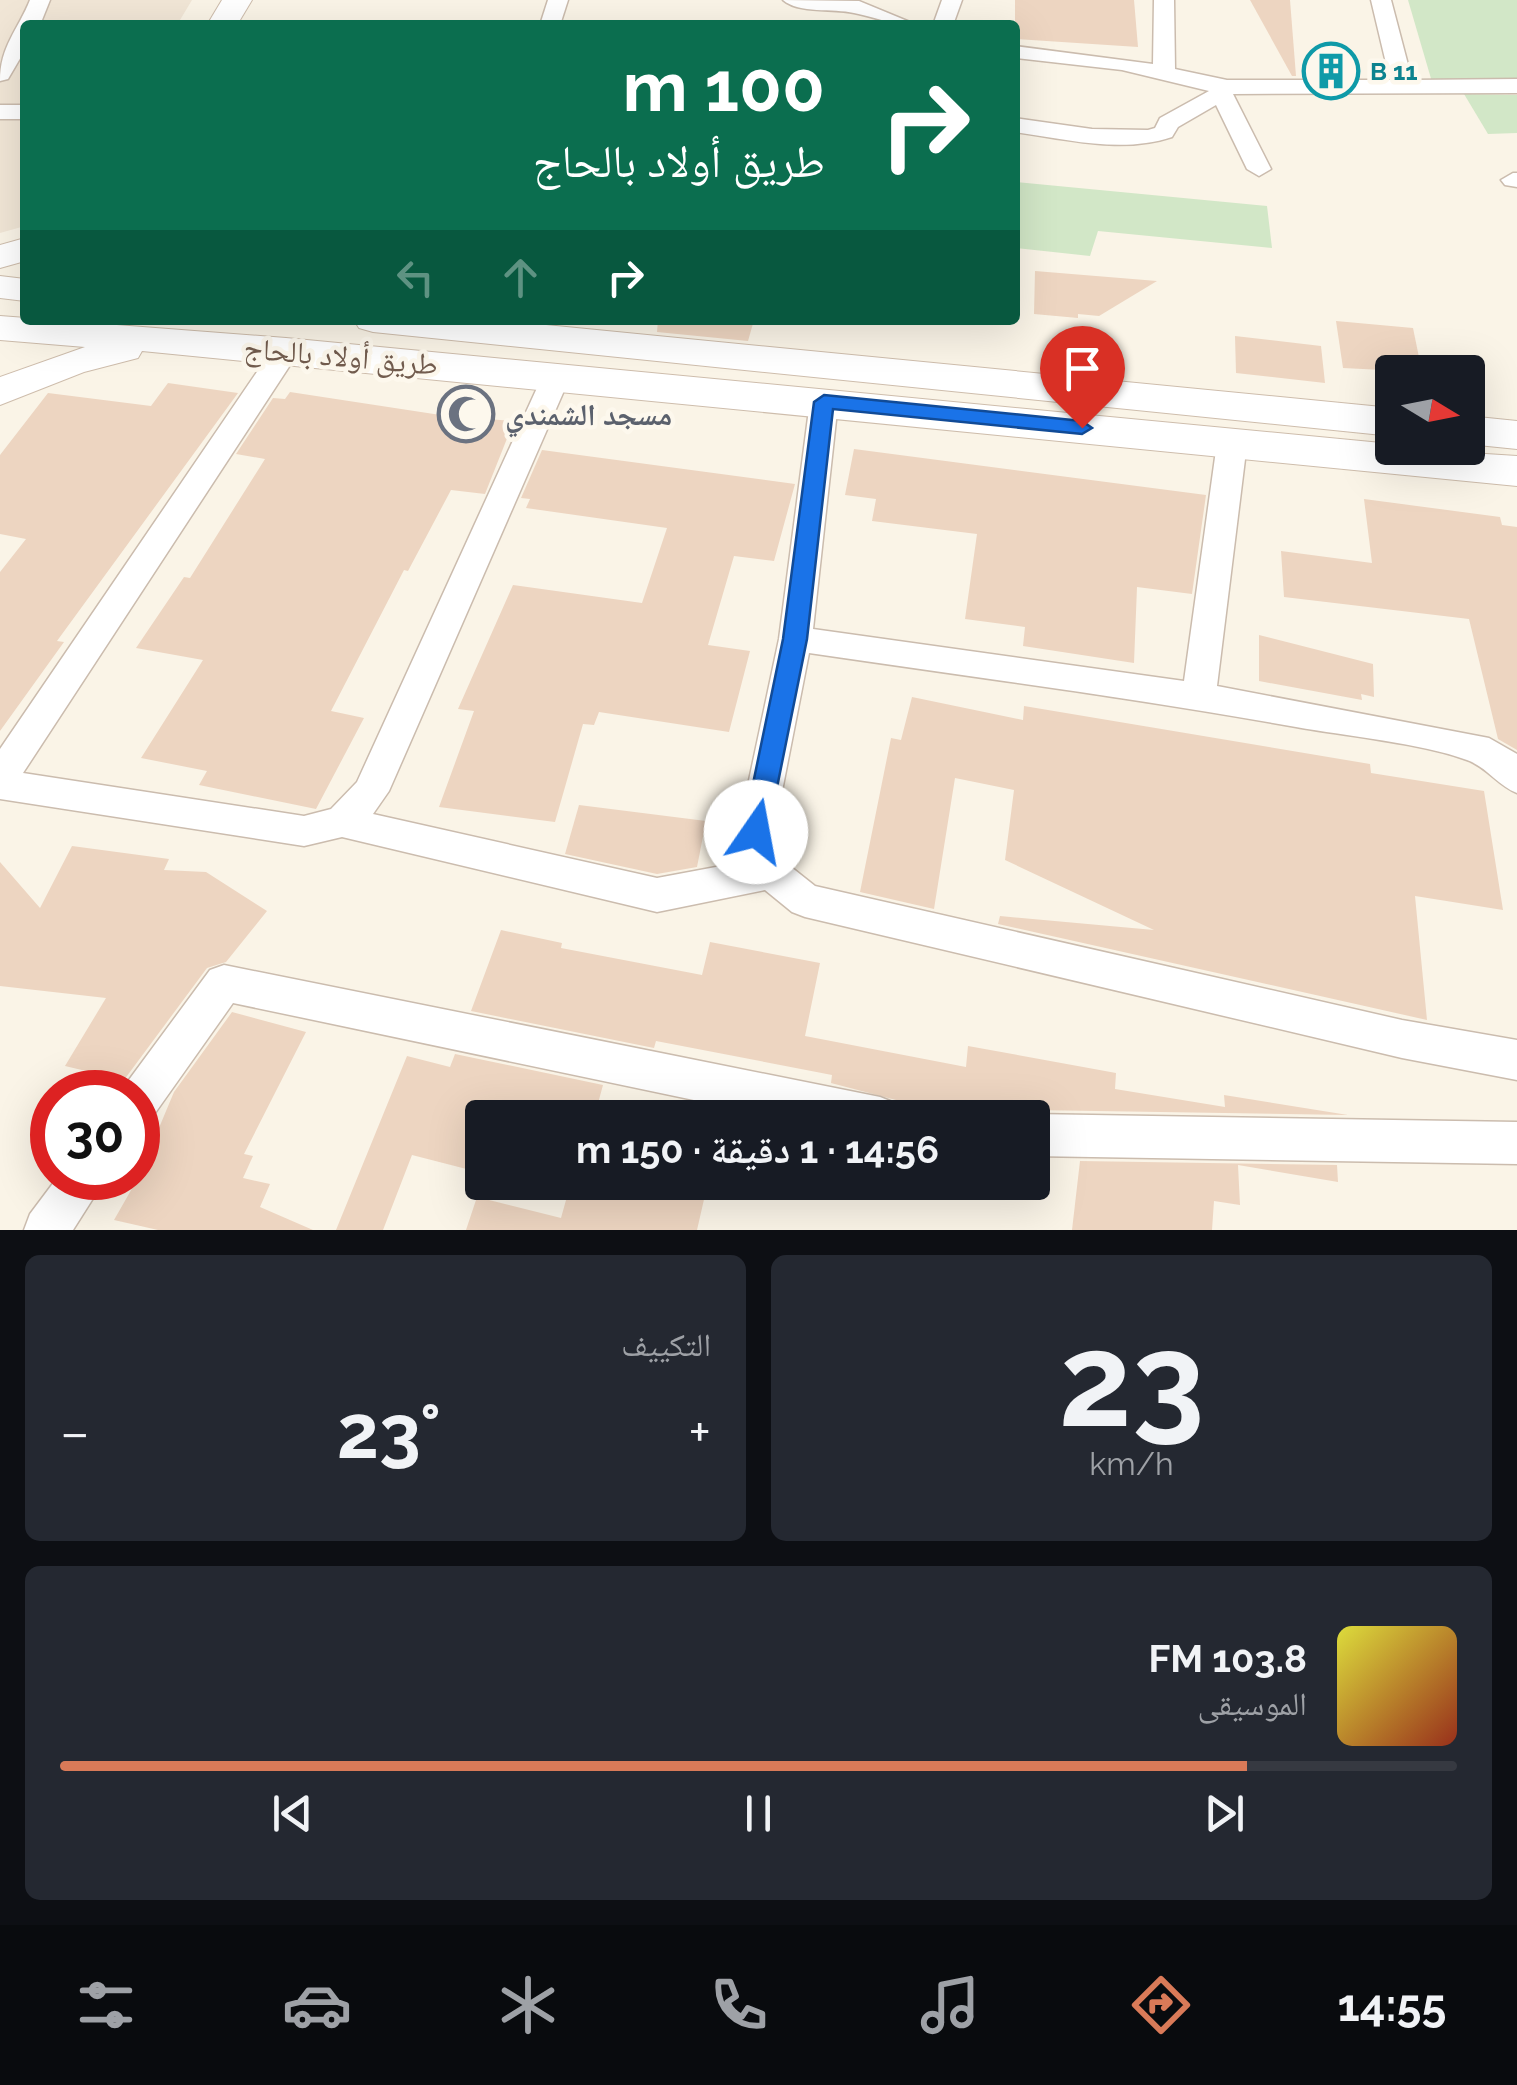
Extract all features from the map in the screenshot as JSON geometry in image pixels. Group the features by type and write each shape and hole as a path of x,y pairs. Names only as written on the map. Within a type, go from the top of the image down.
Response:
{"main road":[{"name":"طريق أولاد بالحاج","path":"0,288 14,324"},
{"name":"طريق أولاد بالحاج","path":"22,325 158,342 286,350 1517,471"},
{"name":"طريق أولاد بالحاج","path":"424,325 1375,420"},
{"path":"0,392 70,363 158,342"},
{"path":"1485,432 1517,435"}],"street":[{"path":"793,0 858,7 893,20"},
{"path":"1164,0 1164,74"},
{"path":"1380,0 1403,88"},
{"path":"0,74 20,42"},
{"path":"1020,53 1122,64 1220,90 1517,86"},
{"path":"1020,126 1131,138 1154,136 1220,90"},
{"path":"1220,90 1259,168"},
{"path":"286,350 0,781 304,832 342,822 657,895 771,873"},
{"path":"342,822 371,791 556,377"},
{"path":"824,402 795,639 756,832 771,873 806,900 1402,1039 1517,1060"},
{"path":"1199,696 1232,444"},
{"path":"795,639 1199,696 1477,748 1509,766 1517,778"},
{"path":"160,1072 224,983 793,1100"},
{"path":"1050,1135 1517,1143"},
{"path":"46,1230 68,1200"}],"shaded area":[{"path":"0,0 192,0 180,20 20,20 20,227 0,233"}],"green space":[{"path":"1408,0 1517,0 1517,79 1432,82"},
{"path":"1464,94 1517,95 1517,133 1488,134"},
{"path":"1020,182 1267,206 1272,248 1098,231 1090,256 1020,249"}],"building":[{"path":"1015,0 1134,0 1138,47 1020,39 1020,20 1015,20"},
{"path":"1250,0 1290,0 1296,76 1292,76"},
{"path":"1035,271 1157,281 1099,316 1078,314 1078,318 1034,314"},
{"path":"1336,321 1413,328 1419,355 1375,355 1375,370 1343,368"},
{"path":"658,325 753,325 748,341 657,332"},
{"path":"1235,336 1321,346 1325,383 1236,373"},
{"path":"168,383 238,393 57,641 64,642 0,731 0,572 26,539 0,534 0,455 48,393 151,406"},
{"path":"290,392 447,416 514,421 485,494 451,490 408,571 404,570 331,711 364,718 316,809 199,785 207,771 141,758 203,660 136,648 184,577 190,578 265,459 236,454 273,398 285,399"},
{"path":"854,449 1206,495 1192,594 1137,587 1134,663 1023,646 1025,627 965,619 977,534 872,521 876,499 845,495"},
{"path":"542,450 795,484 774,561 734,556 708,645 750,651 729,732 599,712 594,725 583,724 555,822 439,807 474,711 458,709 513,585 642,603 667,528 526,508 530,499 521,498"},
{"path":"1364,499 1500,517 1502,525 1517,527 1517,750 1498,739 1469,619 1284,597 1281,551 1372,563"},
{"path":"1259,635 1373,664 1374,697 1361,694 1362,700 1259,681"},
{"path":"912,697 1023,720 1024,706 1370,764 1371,773 1484,791 1503,910 1415,896 1427,1020 998,924 1000,916 1154,930 1005,860 1014,790 955,778 934,909 860,892 891,738 901,740"},
{"path":"579,805 706,821 697,867 657,874 565,854"},
{"path":"72,846 169,859 164,870 206,872 267,911 226,962 207,968 131,1070 82,1070 65,1066 106,998 0,986 0,862 40,908"},
{"path":"501,930 562,943 561,948 702,975 710,942 820,963 805,1036 966,1067 968,1046 1116,1073 1115,1089 1225,1107 1224,1095 1348,1115 1050,1110 1050,1100 896,1100 831,1083 832,1075 656,1041 654,1048 471,1011"},
{"path":"232,1012 306,1032 244,1154 253,1156 243,1178 270,1184 260,1207 313,1230 158,1230 114,1220 125,1200 160,1200 160,1125 174,1092"},
{"path":"455,1054 603,1085 599,1100 465,1100 465,1169 412,1155 383,1230 336,1230 407,1056 450,1067"},
{"path":"1080,1161 1337,1165 1338,1182 1238,1165 1240,1205 1214,1201 1212,1230 1072,1230"},
{"path":"476,1200 561,1218 566,1200 704,1200 697,1230 466,1230"}],"place":[{"name":"B 11","path":"1331,71"},
{"name":"مسجد الشمندي","path":"466,414"}],"route":[{"path":"756,832 795,639 824,402 1082,428"}]}
